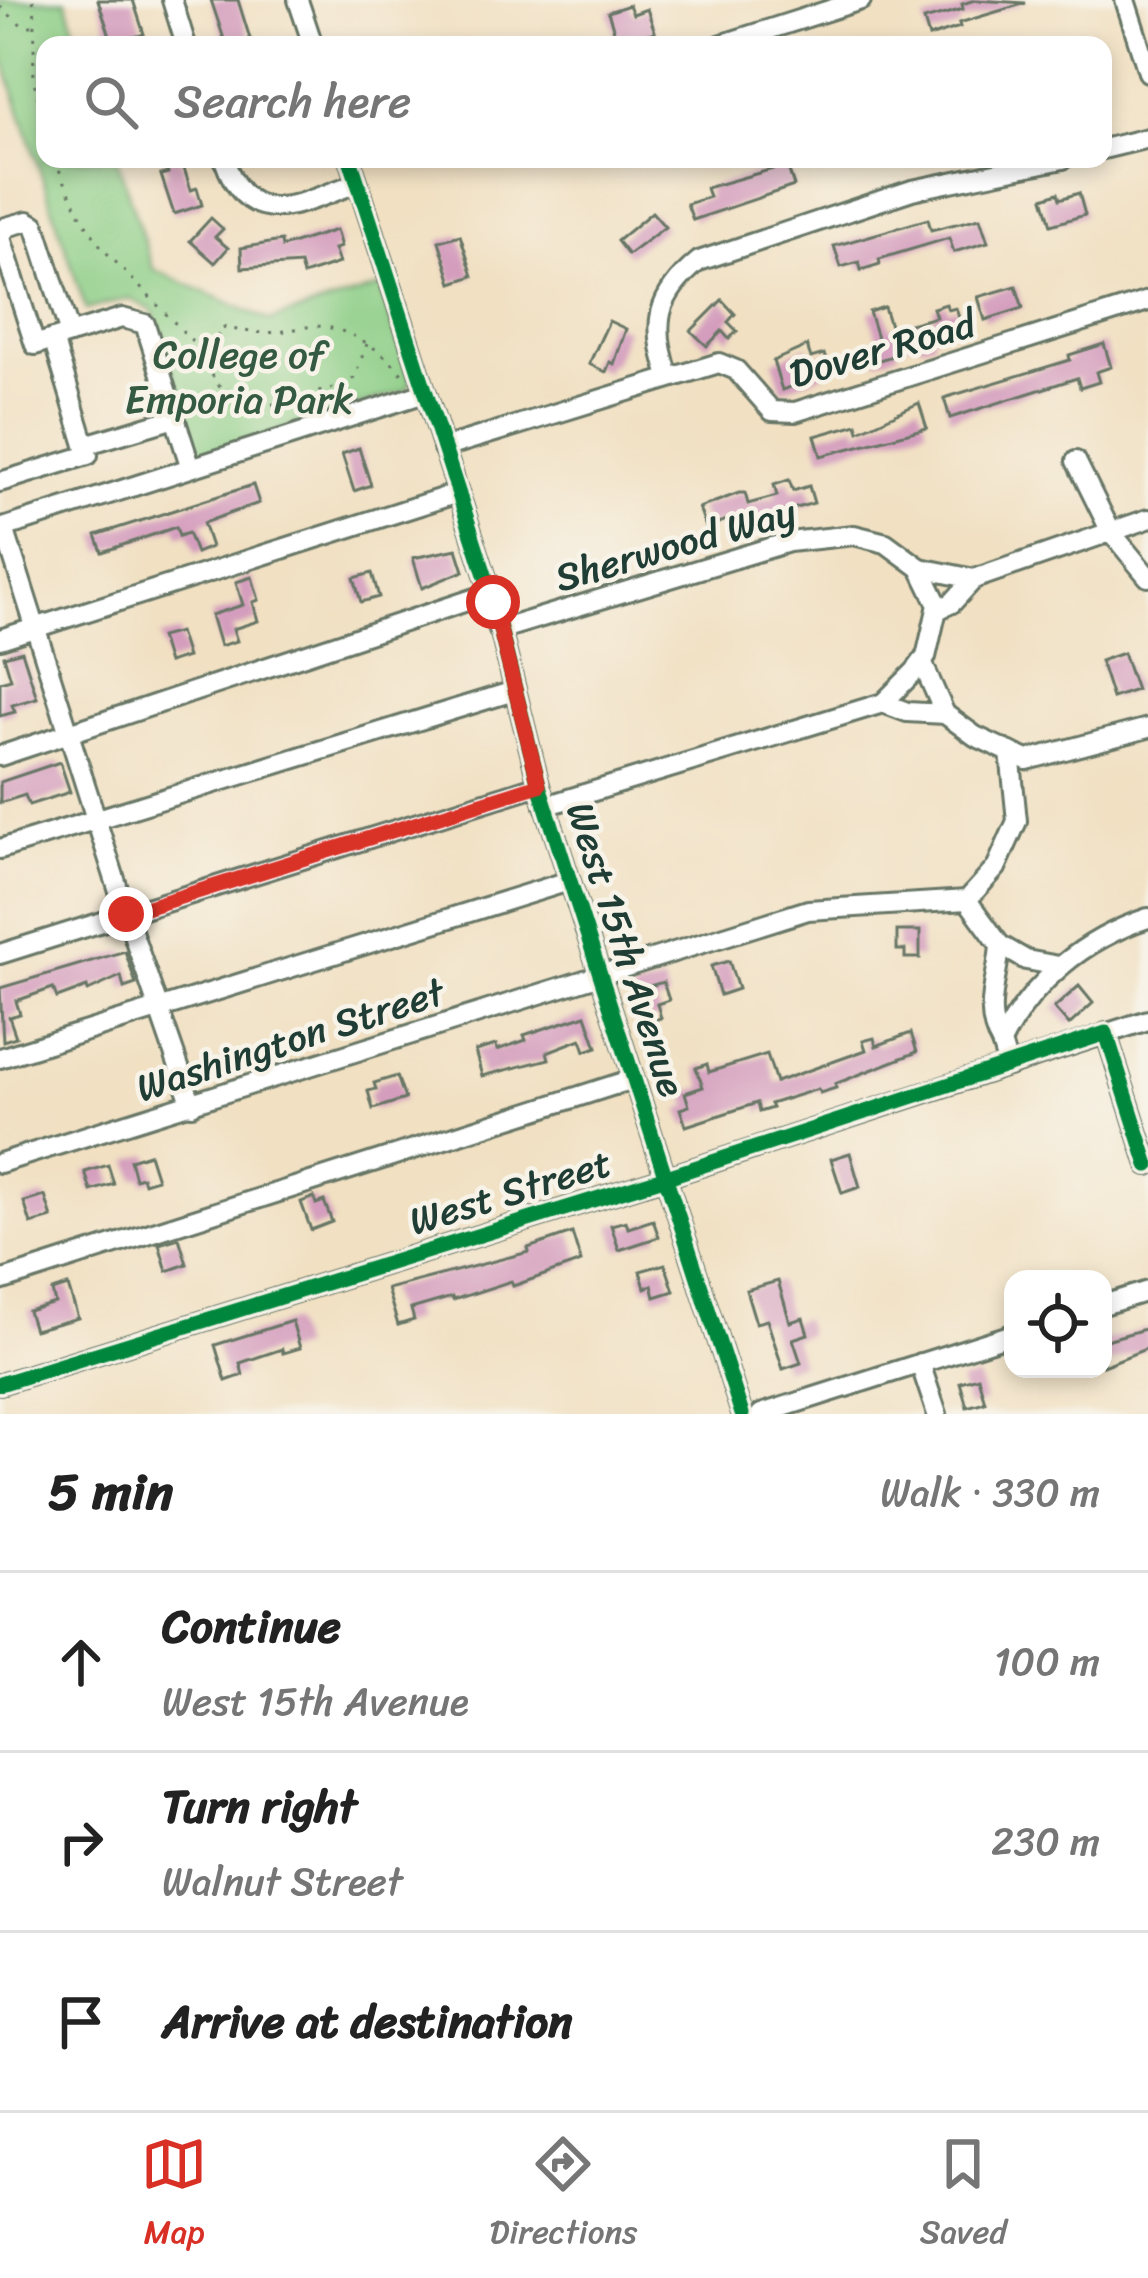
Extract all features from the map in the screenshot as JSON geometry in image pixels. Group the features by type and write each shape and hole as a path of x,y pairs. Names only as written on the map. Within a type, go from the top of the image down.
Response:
{"street":[{"path":"172,0 183,36"},
{"path":"298,0 310,36"},
{"path":"748,36 861,0"},
{"path":"1125,0 1148,72"},
{"path":"1112,147 1148,138"},
{"path":"227,168 232,184 248,202 269,208 292,206 357,183"},
{"name":"West 15th Avenue","path":"353,168 417,389 443,448 490,593 545,806 742,1414"},
{"path":"668,376 658,322 664,298 699,261 912,190 1019,168"},
{"path":"0,482 88,455 85,445 61,337 35,225 28,220 6,226 2,238 35,345 61,337 122,318 145,324 190,465"},
{"name":"Dover Road","path":"443,448 719,364 736,370 772,411 795,412 1148,301"},
{"path":"192,1105 2,529 417,389"},
{"path":"85,445 175,418"},
{"path":"1076,461 1111,532 1148,577"},
{"path":"0,639 458,493"},
{"path":"938,610 952,603 974,579 1148,519"},
{"name":"Sherwood Way","path":"499,629 789,542 828,536 854,535 886,543 920,568 974,579"},
{"path":"545,806 884,703 922,662 937,624 938,610 920,568"},
{"path":"0,756 490,593"},
{"path":"922,662 945,714 975,736 1027,760 1148,728"},
{"path":"0,849 514,691"},
{"path":"884,703 907,712 945,714"},
{"path":"1010,752 1017,821 996,868 967,900 1000,945 1026,960 1059,966"},
{"path":"0,954 539,785"},
{"path":"0,1058 569,881"},
{"name":"Washington Street","path":"0,1163 808,910 967,900"},
{"path":"1000,1043 1012,1021 1073,952 1148,918"},
{"path":"1000,945 989,1012 1008,1066"},
{"name":"West Street","path":"0,1384 667,1178 1148,1020"},
{"path":"1106,1034 1143,1134 1148,1165"},
{"path":"0,1281 633,1079"},
{"path":"1112,1302 1148,1291"},
{"path":"761,1414 1004,1337"},
{"path":"920,1363 937,1414"}],"path":[{"path":"33,0 36,36"},
{"path":"0,7 23,26 37,26"},
{"path":"36,38 36,94"},
{"path":"58,168 82,218 103,248 203,352 216,384 263,407 341,386 353,378 367,344"},
{"path":"159,368 203,352 222,327 276,333 328,327 367,344 417,389"}],"green space":[{"name":"College of Emporia Park","path":"0,0 66,0 77,36 36,36 36,158 0,49"},
{"name":"College of Emporia Park","path":"39,168 120,168 153,269 270,321 380,287 411,381 407,390 199,457 153,311 129,298 86,310"}],"building":[{"path":"98,0 133,0 144,34 110,36"},
{"path":"211,0 238,0 249,36 223,36"},
{"path":"975,0 1026,3 929,36 924,20 963,9 962,4"},
{"path":"629,5 633,14 647,9 655,32 616,36 608,12"},
{"path":"166,168 184,168 202,205 174,214 161,175 168,173"},
{"path":"776,168 788,168 794,186 693,220 687,204 709,197 706,188"},
{"path":"1058,193 1060,199 1079,193 1085,215 1051,225 1043,198"},
{"path":"652,212 665,227 628,255 617,241"},
{"path":"211,218 223,229 215,237 228,248 215,263 190,241"},
{"path":"980,218 988,242 954,252 949,238 879,259 880,264 861,270 859,262 841,267 834,246 928,219 931,230"},
{"path":"336,230 341,247 334,249 339,263 303,275 300,264 242,268 241,248 281,241 282,247"},
{"path":"460,235 473,276 452,283 439,241"},
{"path":"1016,286 1023,308 985,320 978,297"},
{"path":"722,300 735,314 728,322 737,331 729,339 722,331 707,346 691,331"},
{"path":"946,304 948,310 956,308 962,328 932,336 934,342 921,346 919,340 897,347 899,354 876,361 872,350 880,347 869,312 884,307 891,329 936,317 933,308"},
{"path":"609,321 626,329 614,364 610,362 606,372 589,364"},
{"path":"1104,344 1111,367 1096,372 1099,382 1080,388 1077,378 950,418 944,398 1070,360 1069,355"},
{"path":"807,346 811,358 824,354 830,372 782,390 773,361"},
{"path":"919,403 927,428 821,456 815,436 857,424 859,431"},
{"path":"359,448 371,485 354,491 342,454"},
{"path":"789,480 793,491 809,486 814,503 736,525 733,518 706,527 699,508 739,493 745,493 748,504 777,496 774,485"},
{"path":"253,485 259,503 203,523 211,547 196,553 188,533 179,536 176,527 102,552 96,535"},
{"path":"457,549 464,571 422,588 413,558"},
{"path":"372,573 379,597 361,602 354,578"},
{"path":"252,577 259,600 253,602 258,621 233,629 237,641 220,646 211,615 243,605 236,582"},
{"path":"179,632 187,657 168,663 160,637"},
{"path":"22,651 37,698 12,705 15,712 0,716 0,682 11,679 4,656"},
{"path":"1123,653 1136,690 1112,698 1100,661"},
{"path":"60,762 70,792 29,805 25,795 0,803 0,782"},
{"path":"897,931 920,931 920,958 905,958 905,950 897,950"},
{"path":"125,951 136,984 124,988 121,976 88,991 87,987 57,998 53,988 16,1001 20,1014 9,1017 16,1037 3,1041 0,988"},
{"path":"729,961 738,989 720,995 711,966"},
{"path":"663,982 669,1000 657,1004 661,1018 650,1021 646,1009 639,1012 632,991"},
{"path":"1079,986 1093,1003 1069,1025 1054,1008"},
{"path":"586,1015 597,1047 585,1051 581,1039 547,1052 549,1059 482,1076 475,1051 496,1045 497,1050 526,1040 524,1035"},
{"path":"911,1033 917,1052 835,1084 836,1088 820,1093 818,1089 759,1112 757,1103 686,1126 680,1109 689,1106 685,1093 703,1087 696,1068 707,1064 709,1072 767,1054 776,1082 866,1050 863,1041 874,1038 876,1046"},
{"path":"397,1076 405,1099 373,1109 368,1091 376,1089 374,1083"},
{"path":"850,1153 860,1187 842,1193 831,1159"},
{"path":"149,1154 157,1179 144,1183 142,1177 135,1179 130,1160"},
{"path":"108,1165 114,1184 91,1191 85,1172"},
{"path":"45,1196 52,1218 31,1224 24,1202"},
{"path":"314,1197 316,1204 324,1201 332,1222 311,1230 301,1202"},
{"path":"653,1220 659,1237 619,1250 611,1225 626,1221 628,1228"},
{"path":"572,1233 581,1262 513,1286 511,1281 411,1309 414,1320 398,1325 387,1289 529,1252 528,1248"},
{"path":"179,1238 187,1264 167,1271 159,1244"},
{"path":"665,1264 674,1291 655,1297 652,1285 645,1288 640,1271"},
{"path":"778,1281 790,1322 803,1318 808,1334 793,1339 801,1363 783,1369 767,1320 756,1323 746,1290"},
{"path":"68,1286 78,1318 34,1330 28,1311 55,1303 52,1291"},
{"path":"292,1321 300,1348 240,1363 243,1375 226,1381 215,1345"},
{"path":"1148,1328 1148,1348 1112,1362 1112,1338"},
{"path":"978,1377 985,1402 967,1407 960,1382"}],"cycle path":[{"path":"353,168 491,593 539,785 742,1414"},
{"path":"0,1384 667,1177 1106,1033 1148,1165"}],"route":[{"path":"126,914 539,785 493,602"}]}
